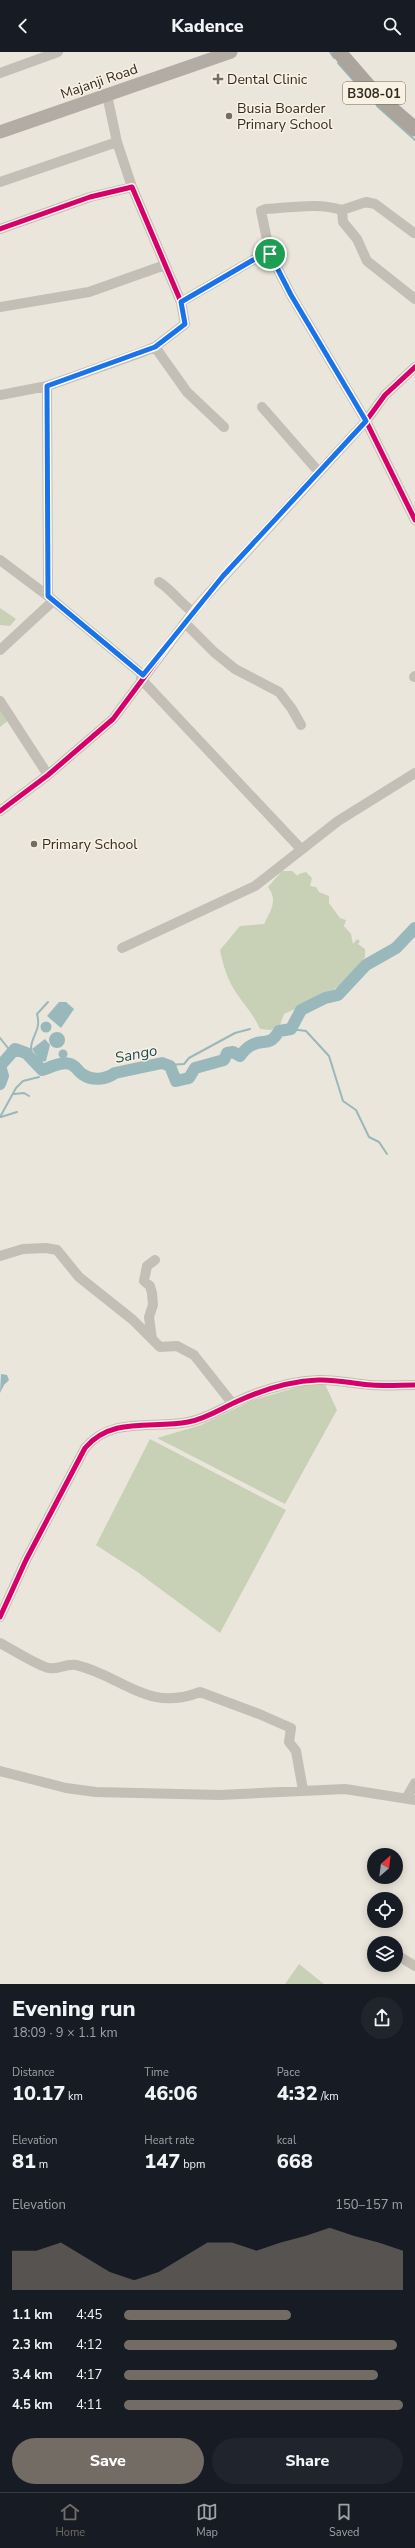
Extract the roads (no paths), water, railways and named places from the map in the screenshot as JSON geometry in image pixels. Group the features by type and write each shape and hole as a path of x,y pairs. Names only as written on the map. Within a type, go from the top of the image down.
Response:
{"highway":[{"name":"B308-01","path":"339,52 377,96 415,129"}],"main road":[{"name":"Majanji Road","path":"0,132 231,52"}],"street":[{"path":"0,73 58,52"},
{"path":"0,395 47,386 155,347 185,324 181,302 152,238 132,187 117,142 107,95"},
{"path":"0,182 117,142"},
{"path":"0,229 90,197 132,187"},
{"path":"414,233 375,204 366,202 342,210 328,206 315,206 266,208 261,211 270,254 291,295 366,421 415,520"},
{"path":"342,210 343,222 357,240 367,261 415,299"},
{"path":"181,302 253,260 270,254"},
{"path":"0,307 89,292 165,264"},
{"path":"155,347 187,392 224,428"},
{"path":"0,811 48,775 113,719 142,677 193,612 318,471 366,421 385,395 415,367"},
{"path":"0,650 51,598 47,386"},
{"path":"262,407 318,471"},
{"path":"0,560 51,598 142,677 301,849"},
{"path":"159,582 170,590 179,601 193,612"},
{"path":"185,622 214,652 235,669 279,692 292,709 301,725"},
{"path":"0,701 48,775"},
{"path":"122,948 255,886 338,821 415,773"},
{"path":"0,1256 23,1249 46,1248 57,1250 80,1277 127,1315 160,1347 177,1346 194,1355 232,1404"},
{"path":"152,1339 149,1318 153,1305 150,1286 144,1281 147,1266 155,1260"},
{"path":"0,1617 26,1560 85,1448 94,1438 108,1430 126,1426 187,1423 205,1418 232,1404 280,1386 318,1380 373,1385 415,1385"},
{"path":"0,1643 49,1668 76,1665 144,1694 166,1700 186,1697 200,1692 259,1714 291,1728 289,1742 296,1751 302,1790"},
{"path":"0,1771 66,1788 96,1792 220,1795 345,1789 411,1798 415,1783"},
{"path":"403,1959 415,1966"}],"water":[{"path":"59,1002 66,1002 74,1009 61,1028 47,1016"},
{"path":"44,1022 48,1022 50,1023 50,1031 44,1032 41,1029 41,1025"},
{"path":"54,1032 60,1032 65,1037 63,1046 60,1048 54,1048 49,1043 49,1037"},
{"path":"45,1039 50,1045 46,1061 41,1062 32,1049"},
{"path":"63,1049 68,1054 63,1059 58,1054"},
{"path":"1,1374 7,1375 9,1380 4,1385 0,1393"}],"waterway":[{"path":"330,52 334,58"},
{"path":"338,63 363,91"},
{"path":"377,106 415,140"},
{"name":"Sango","path":"0,1084 3,1076 0,1066 15,1049 26,1053 42,1070 67,1063 86,1076 94,1079 162,1063 170,1066 176,1081 189,1078 195,1068 224,1060 227,1053 233,1052 240,1056 250,1046 256,1043 269,1041 279,1031 291,1029 301,1010 325,998 338,995 366,965 396,948 415,928"},
{"path":"34,1062 31,1047 38,1027 37,1014 48,1002"},
{"path":"168,1065 184,1064 189,1058 235,1033 250,1029"},
{"path":"291,1029 306,1031 329,1056 343,1101 356,1110 369,1137 379,1142 387,1154"},
{"path":"0,1038 12,1053"},
{"path":"0,1117 16,1088 23,1081 39,1077"},
{"path":"14,1094 24,1093 29,1096"},
{"path":"1,1117 17,1112"}],"place":[{"name":"Dental Clinic","path":"218,79"},
{"name":"Busia Boarder Primary School","path":"229,116"},
{"name":"Primary School","path":"34,844"}]}
